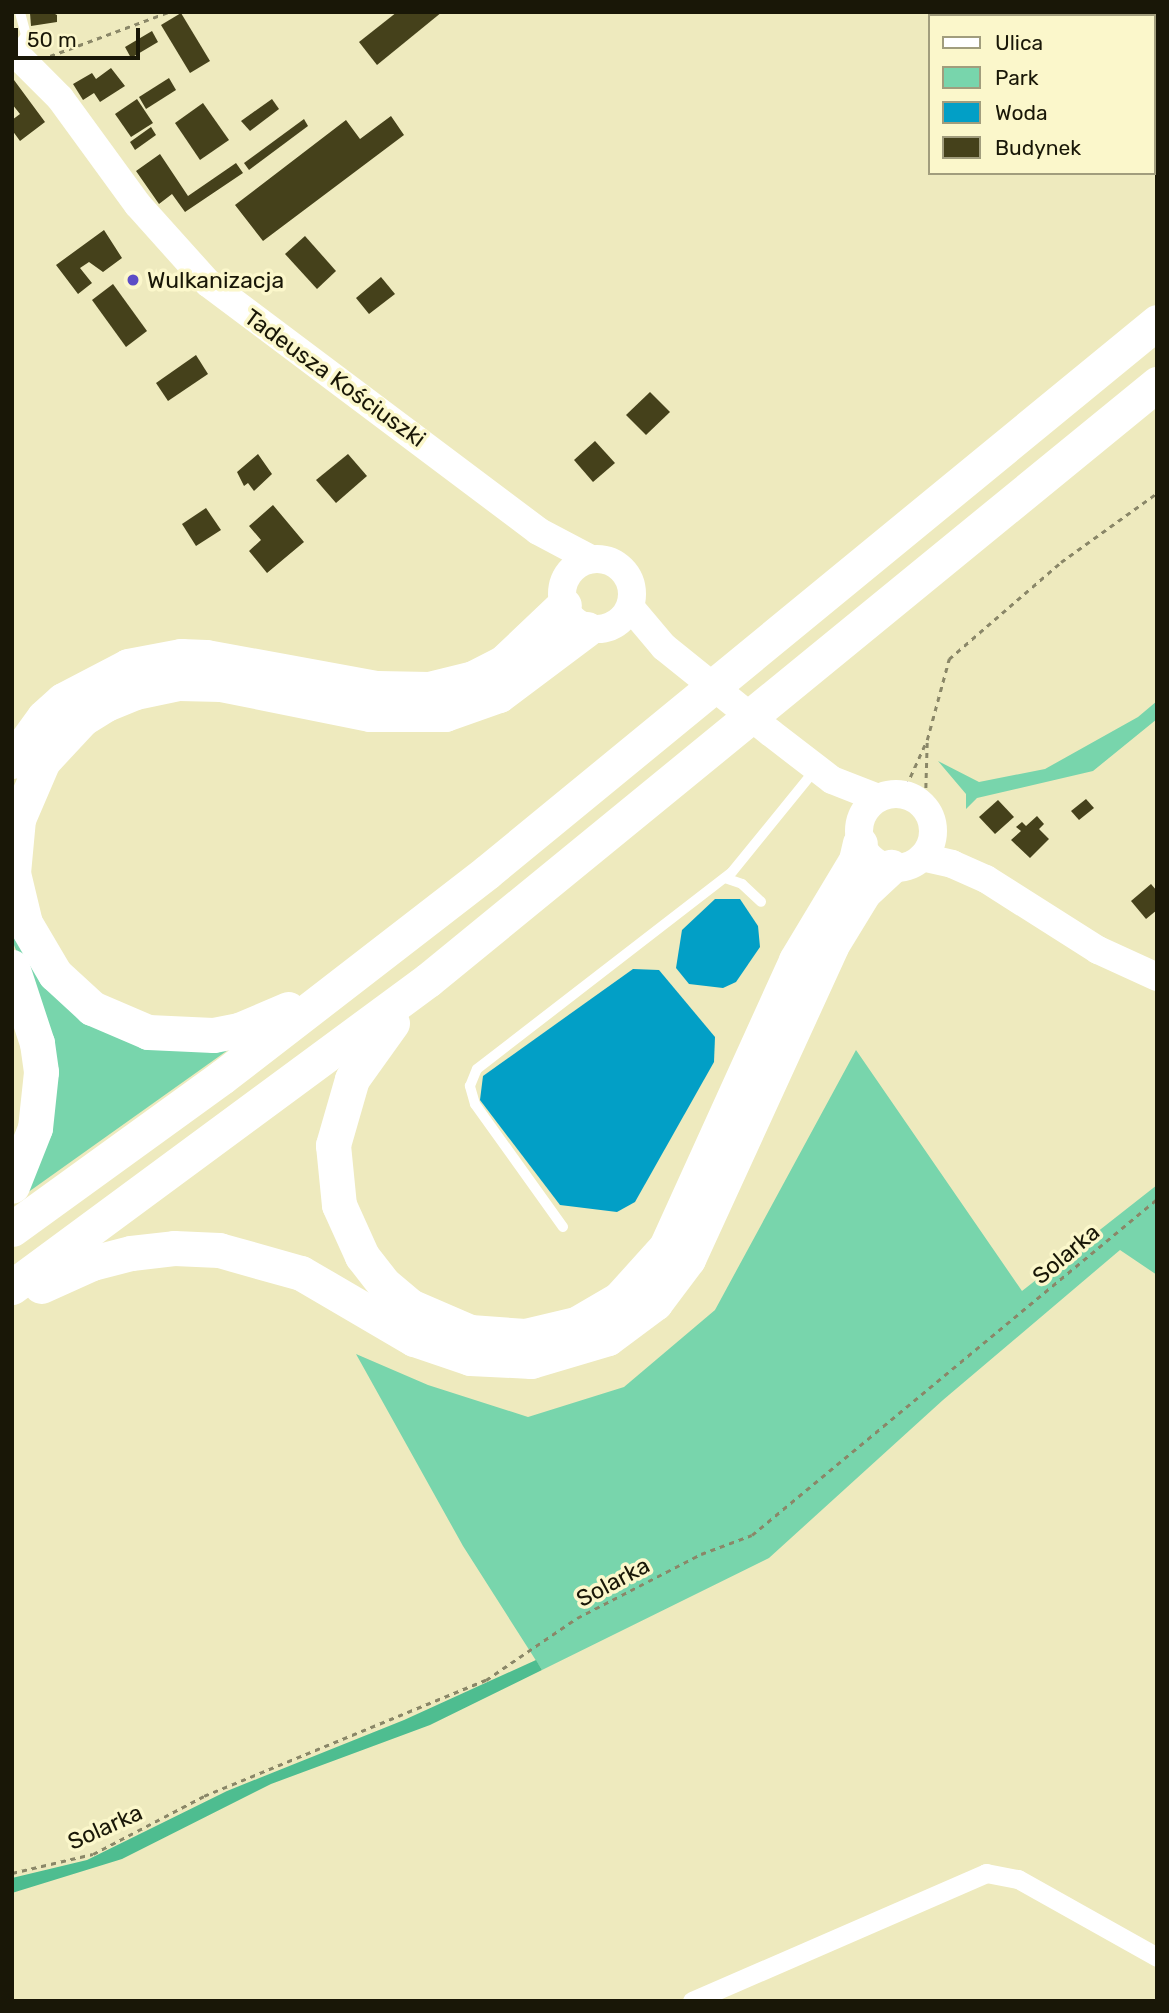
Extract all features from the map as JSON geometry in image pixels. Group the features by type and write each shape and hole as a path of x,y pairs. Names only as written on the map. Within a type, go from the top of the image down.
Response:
{"highway":[{"path":"12,1229 363,970 699,699 1157,322"},
{"path":"12,1287 428,980 1157,384"},
{"path":"363,970 260,1023 213,1035 148,1032 92,1008 55,974 37,949 17,896 13,873 18,819 43,761 82,719 106,704 135,692 179,683 221,684 370,713 445,714 499,695 593,609"},
{"path":"12,761 44,717 63,701 128,666 181,656 227,658 377,688 429,689 473,678 593,609"},
{"path":"428,980 365,1058 344,1097 333,1165 345,1222 385,1285 430,1317 491,1336 525,1336 562,1329 619,1299 666,1247 796,960 856,860 860,832"},
{"path":"12,1300 111,1258 196,1248 240,1254 290,1269 415,1339 470,1358 531,1361 571,1353 608,1338 655,1303 688,1259 831,946 864,892 907,862"},
{"path":"12,967 37,1043 41,1072 35,1128 12,1186"}],"street":[{"name":"Tadeusza Kościuszki","path":"20,56 138,205 208,283 538,531 589,558 609,560 625,571 633,588 593,609 538,531"},
{"path":"589,558 593,609 664,647 824,774 909,807 986,879 1098,950 1157,977"},
{"path":"824,774 877,862 907,862 986,879"},
{"path":"860,832 909,807"},
{"path":"907,862 930,847 909,807"},
{"path":"692,2001 986,1873 1018,1879 1157,1957"}],"lane":[{"path":"20,12 26,35 20,56"},
{"path":"564,1227 475,1104 470,1086 477,1069 725,878 824,774"},
{"path":"725,878 742,884 761,902"}],"path":[{"path":"20,56 168,12"},
{"path":"909,807 949,659 1060,562 1157,493"},
{"path":"909,807 927,740"},
{"name":"Solarka","path":"12,1873 93,1854 204,1796 486,1680 577,1618 701,1554 752,1535 1157,1199"}],"green space":[{"path":"1157,701 1157,719 1093,771 977,798 966,809 966,794 938,761 979,782 1045,769 1138,717"},
{"path":"12,921 51,987 235,1045 20,1198 41,1013 14,945"},
{"path":"856,1050 1022,1291 1157,1185 1157,1275 1120,1250 943,1400 769,1558 542,1670 463,1546 356,1354 428,1385 528,1417 624,1387 715,1310"},
{"path":"536,1660 542,1670 430,1725 271,1784 122,1859 12,1893 12,1878 87,1860 227,1791 404,1720"}],"water":[{"path":"715,899 740,899 758,926 760,947 736,982 723,988 689,984 676,968 682,930"},
{"path":"633,969 659,970 715,1037 714,1062 635,1202 617,1212 560,1205 480,1100 483,1076"}],"building":[{"path":"51,12 57,15 57,22 31,26 30,13"},
{"path":"397,12 442,12 377,65 359,42"},
{"path":"181,13 210,61 190,73 161,25"},
{"path":"152,31 158,42 131,58 125,47"},
{"path":"111,68 125,86 100,102 94,93 83,100 73,84 92,73 96,79"},
{"path":"169,78 176,90 146,109 139,97"},
{"path":"14,80 45,122 20,141 12,130 12,120 20,114 12,104"},
{"path":"137,99 153,123 131,137 115,114"},
{"path":"272,99 279,109 250,131 241,121"},
{"path":"203,103 229,140 200,160 175,123"},
{"path":"391,116 404,135 263,241 235,205 346,120 360,139"},
{"path":"304,119 308,126 249,170 244,163"},
{"path":"151,127 156,135 135,150 130,142"},
{"path":"160,154 188,196 236,163 243,173 185,212 172,194 159,204 136,171"},
{"path":"104,230 122,258 103,272 89,262 80,268 92,283 78,294 56,265"},
{"path":"305,236 336,271 317,289 285,254"},
{"path":"381,277 395,294 369,314 356,298"},
{"path":"113,284 147,331 126,347 92,300"},
{"path":"196,355 208,374 168,401 156,383"},
{"path":"650,392 670,412 646,435 626,415"},
{"path":"595,441 615,463 593,482 574,460"},
{"path":"258,454 272,474 254,491 248,483 244,486 237,472"},
{"path":"348,454 367,476 336,503 316,480"},
{"path":"273,505 304,542 267,573 249,551 261,540 249,526"},
{"path":"206,508 221,530 196,546 182,524"},
{"path":"1086,799 1094,808 1079,820 1071,811"},
{"path":"998,800 1014,817 995,834 979,817"},
{"path":"1037,816 1044,824 1039,829 1049,839 1030,858 1011,840 1021,831 1016,827 1022,822 1026,826"},
{"path":"1151,884 1157,891 1157,910 1146,919 1131,901"}],"place":[{"name":"Wulkanizacja","path":"133,280"}]}
